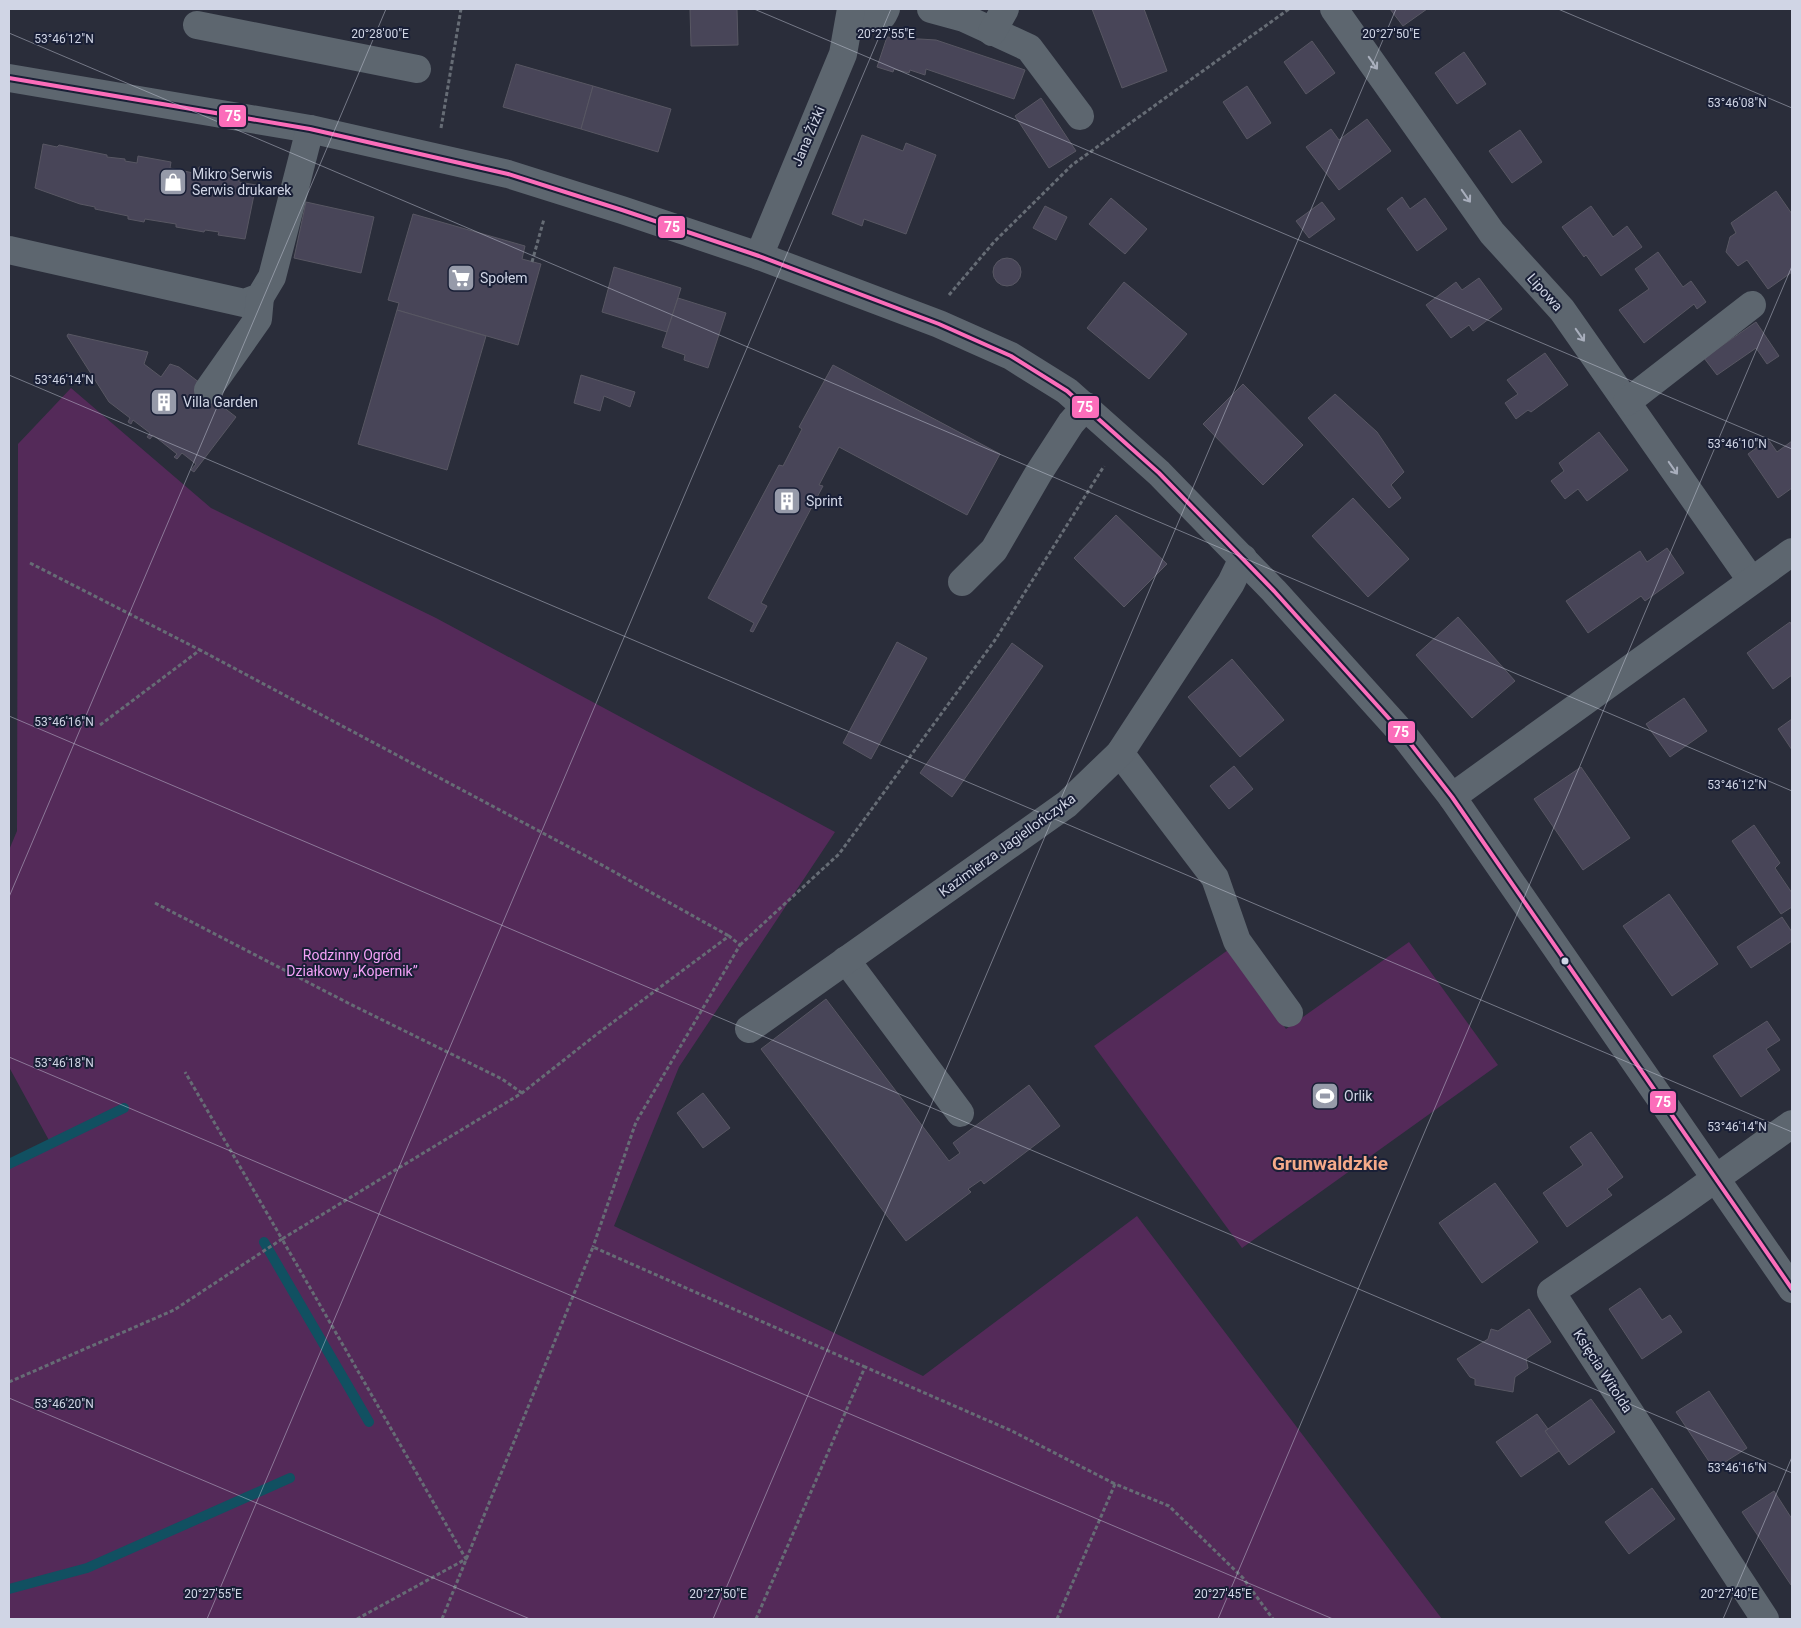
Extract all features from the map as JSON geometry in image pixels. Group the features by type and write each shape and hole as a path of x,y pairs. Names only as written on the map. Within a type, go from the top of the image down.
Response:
{"street":[{"name":"Jana Żiżki","path":"759,256 843,54 851,12 884,15 886,9"},
{"path":"931,9 964,18 998,20 1029,48 1080,116"},
{"name":"Lipowa","path":"1334,9 1492,233 1562,310 1751,580"},
{"path":"198,24 417,69"},
{"path":"9,78 310,129 508,174 759,256 938,324 1011,356 1067,391 1126,441 1243,558 1403,734 1452,797 1792,1289"},
{"path":"208,390 258,319 260,297 272,277 310,129"},
{"path":"9,250 244,303 260,297"},
{"path":"1627,402 1752,305"},
{"path":"962,582 994,550 1038,474 1071,423 1086,406"},
{"path":"1452,797 1792,552"},
{"name":"Kazimierza Jagiellończyka","path":"749,1029 1067,804 1120,753 1231,582 1243,558"},
{"path":"1120,753 1215,878 1237,941 1289,1013"},
{"path":"846,960 960,1113"},
{"path":"1716,1177 1792,1124"},
{"name":"Księcia Witolda","path":"1716,1177 1551,1292 1765,1619"}],"path":[{"path":"948,297 994,242 1072,165 1289,9"},
{"path":"532,262 544,217"},
{"path":"442,1619 593,1247 636,1122 740,945 839,854 995,640 1110,457 1126,441"},
{"path":"30,562 576,850 729,936 740,945"},
{"path":"100,725 200,650"},
{"path":"155,903 348,1003 502,1079 522,1093"},
{"path":"9,1382 174,1310 276,1242 522,1093 597,1034 729,936"},
{"path":"185,1072 466,1559"},
{"path":"593,1247 1012,1431 1115,1484 1170,1506 1243,1578 1273,1619"},
{"path":"756,1619 866,1367"},
{"path":"1057,1619 1115,1484"},
{"path":"358,1619 466,1559"}],"green space":[{"name":"Rodzinny Ogród Działkowy „Kopernik”","path":"71,388 211,508 436,618 835,832 679,1067 614,1226 923,1376 1137,1216 1442,1619 9,1619 9,1163 51,1144 9,1067 9,850 17,831 18,444"},
{"name":"Orlik","path":"1409,942 1498,1065 1242,1248 1094,1046 1228,950 1286,1029"}],"building":[{"path":"690,9 737,9 738,45 691,46"},
{"path":"1092,9 1144,9 1167,71 1122,88"},
{"path":"1390,9 1427,9 1403,26"},
{"path":"887,37 936,40 1025,70 1014,99 926,69 925,75 910,70 909,73 894,69 893,72 877,67"},
{"path":"1312,41 1335,73 1306,94 1284,62"},
{"path":"1464,52 1486,84 1457,104 1435,73"},
{"path":"516,64 593,86 581,129 503,107"},
{"path":"593,86 671,109 658,152 581,129"},
{"path":"1247,86 1271,123 1247,139 1223,102"},
{"path":"1041,98 1076,151 1049,168 1015,116"},
{"path":"1367,119 1391,151 1339,190 1306,147 1331,129 1339,140"},
{"path":"1520,130 1542,162 1512,183 1489,151"},
{"path":"862,135 903,151 906,143 936,155 906,234 864,219 862,226 832,214"},
{"path":"43,144 57,147 59,145 137,163 138,156 171,162 170,168 198,174 199,167 239,174 239,182 256,185 245,239 218,235 219,232 205,230 204,232 176,227 176,224 145,219 144,222 128,219 128,216 95,209 95,207 80,204 35,188"},
{"path":"1776,191 1792,214 1792,272 1768,289 1747,260 1738,266 1726,252 1730,237 1736,233 1731,223"},
{"path":"1402,197 1410,209 1425,198 1447,229 1417,251 1387,209"},
{"path":"1111,198 1147,229 1125,254 1089,224"},
{"path":"306,202 374,217 361,273 294,258"},
{"path":"1322,202 1335,219 1309,238 1296,221"},
{"path":"1045,206 1067,217 1056,240 1033,228"},
{"path":"1591,206 1613,237 1627,226 1642,247 1601,276 1562,227"},
{"path":"413,214 525,246 522,259 541,264 518,345 397,310 399,303 388,300"},
{"path":"1658,252 1683,287 1691,281 1706,302 1697,309 1694,304 1644,343 1619,310 1649,289 1635,269"},
{"path":"1007,258 1017,262 1021,272 1017,282 1007,286 997,282 993,272 997,262"},
{"path":"614,267 681,288 667,332 602,312"},
{"path":"1479,278 1502,309 1473,331 1469,325 1451,338 1426,305 1456,282 1462,290"},
{"path":"1124,282 1187,334 1149,379 1087,328"},
{"path":"678,298 726,313 708,368 684,360 685,355 662,347"},
{"path":"397,310 486,336 447,470 358,444"},
{"path":"1756,322 1779,356 1767,364 1756,348 1717,375 1704,358"},
{"name":"Villa Garden","path":"68,334 148,352 144,364 161,377 170,364 179,367 221,399 218,403 236,417 194,472 191,470 196,464 182,453 177,459 174,457 177,454 153,435 150,439 147,437 150,433 133,420 131,424 128,422 130,418 109,402 67,336"},
{"path":"1545,353 1568,385 1531,412 1528,410 1516,419 1505,403 1518,394 1507,380"},
{"name":"Sprint","path":"833,365 1000,454 967,515 839,447 819,485 823,486 761,603 767,606 753,632 750,631 754,623 708,598 779,465 783,466 802,429 799,427"},
{"path":"581,375 635,392 630,407 604,396 600,411 574,403"},
{"path":"1243,384 1303,445 1263,485 1203,424"},
{"path":"1335,394 1377,432 1404,472 1391,485 1401,498 1389,508 1308,418"},
{"path":"1599,432 1628,470 1587,501 1578,489 1565,499 1551,481 1564,471 1559,463"},
{"path":"1768,439 1777,452 1792,441 1792,488 1778,498 1748,454"},
{"path":"1353,498 1409,559 1368,597 1312,536"},
{"path":"1116,515 1167,564 1124,607 1074,558"},
{"path":"1667,548 1684,573 1645,601 1641,596 1588,633 1566,601 1640,551 1647,562"},
{"path":"1458,617 1515,681 1472,718 1416,655"},
{"path":"1790,622 1792,626 1792,675 1773,689 1747,653"},
{"path":"897,642 927,658 871,759 843,743"},
{"path":"1012,643 1043,666 952,797 920,773"},
{"path":"1232,659 1284,720 1240,757 1188,697"},
{"path":"1684,698 1707,731 1670,757 1646,724"},
{"path":"1792,719 1792,750 1778,729"},
{"path":"1234,766 1253,789 1229,809 1210,786"},
{"path":"1581,767 1630,838 1583,870 1534,799"},
{"path":"1754,825 1780,863 1775,868 1792,893 1792,907 1781,914 1732,841"},
{"path":"1669,894 1718,964 1672,996 1623,926"},
{"path":"1782,917 1792,932 1792,941 1751,968 1737,947"},
{"path":"826,999 949,1161 960,1153 953,1143 1029,1085 1060,1126 984,1184 981,1180 968,1189 971,1192 906,1241 761,1049"},
{"path":"1767,1021 1780,1040 1766,1049 1780,1070 1741,1097 1713,1056"},
{"path":"703,1093 730,1128 703,1148 677,1113"},
{"path":"1591,1132 1623,1177 1607,1189 1612,1195 1567,1227 1543,1193 1583,1165 1570,1147"},
{"path":"1495,1183 1538,1242 1482,1283 1439,1223"},
{"path":"1640,1288 1662,1320 1670,1315 1682,1332 1642,1359 1609,1309"},
{"path":"1529,1309 1551,1342 1526,1359 1528,1368 1515,1377 1513,1392 1475,1385 1475,1379 1470,1377 1457,1359 1488,1339 1491,1329 1498,1331"},
{"path":"1709,1391 1747,1448 1714,1469 1676,1412"},
{"path":"1591,1399 1615,1432 1569,1465 1545,1431"},
{"path":"1537,1414 1548,1429 1545,1431 1559,1451 1521,1477 1496,1442"},
{"path":"1652,1488 1675,1519 1629,1554 1605,1522"},
{"path":"1774,1491 1792,1519 1791,1585 1742,1512"}],"waterway":[{"path":"9,1164 124,1108"},
{"path":"264,1242 369,1422"},
{"path":"9,1589 87,1568 290,1478"}],"transit line":[{"name":"75","path":"9,78 310,129 508,174 759,256 939,324 1011,356 1067,391 1159,473 1274,591 1403,734 1452,797 1792,1289"}],"place":[{"name":"Mikro Serwis Serwis drukarek","path":"173,182"},
{"name":"Społem","path":"461,278"},
{"name":"Villa Garden","path":"164,402"},
{"name":"Sprint","path":"787,501"},
{"name":"Orlik","path":"1325,1096"}],"district":[{"name":"Grunwaldzkie","path":"1330,1163"}]}
